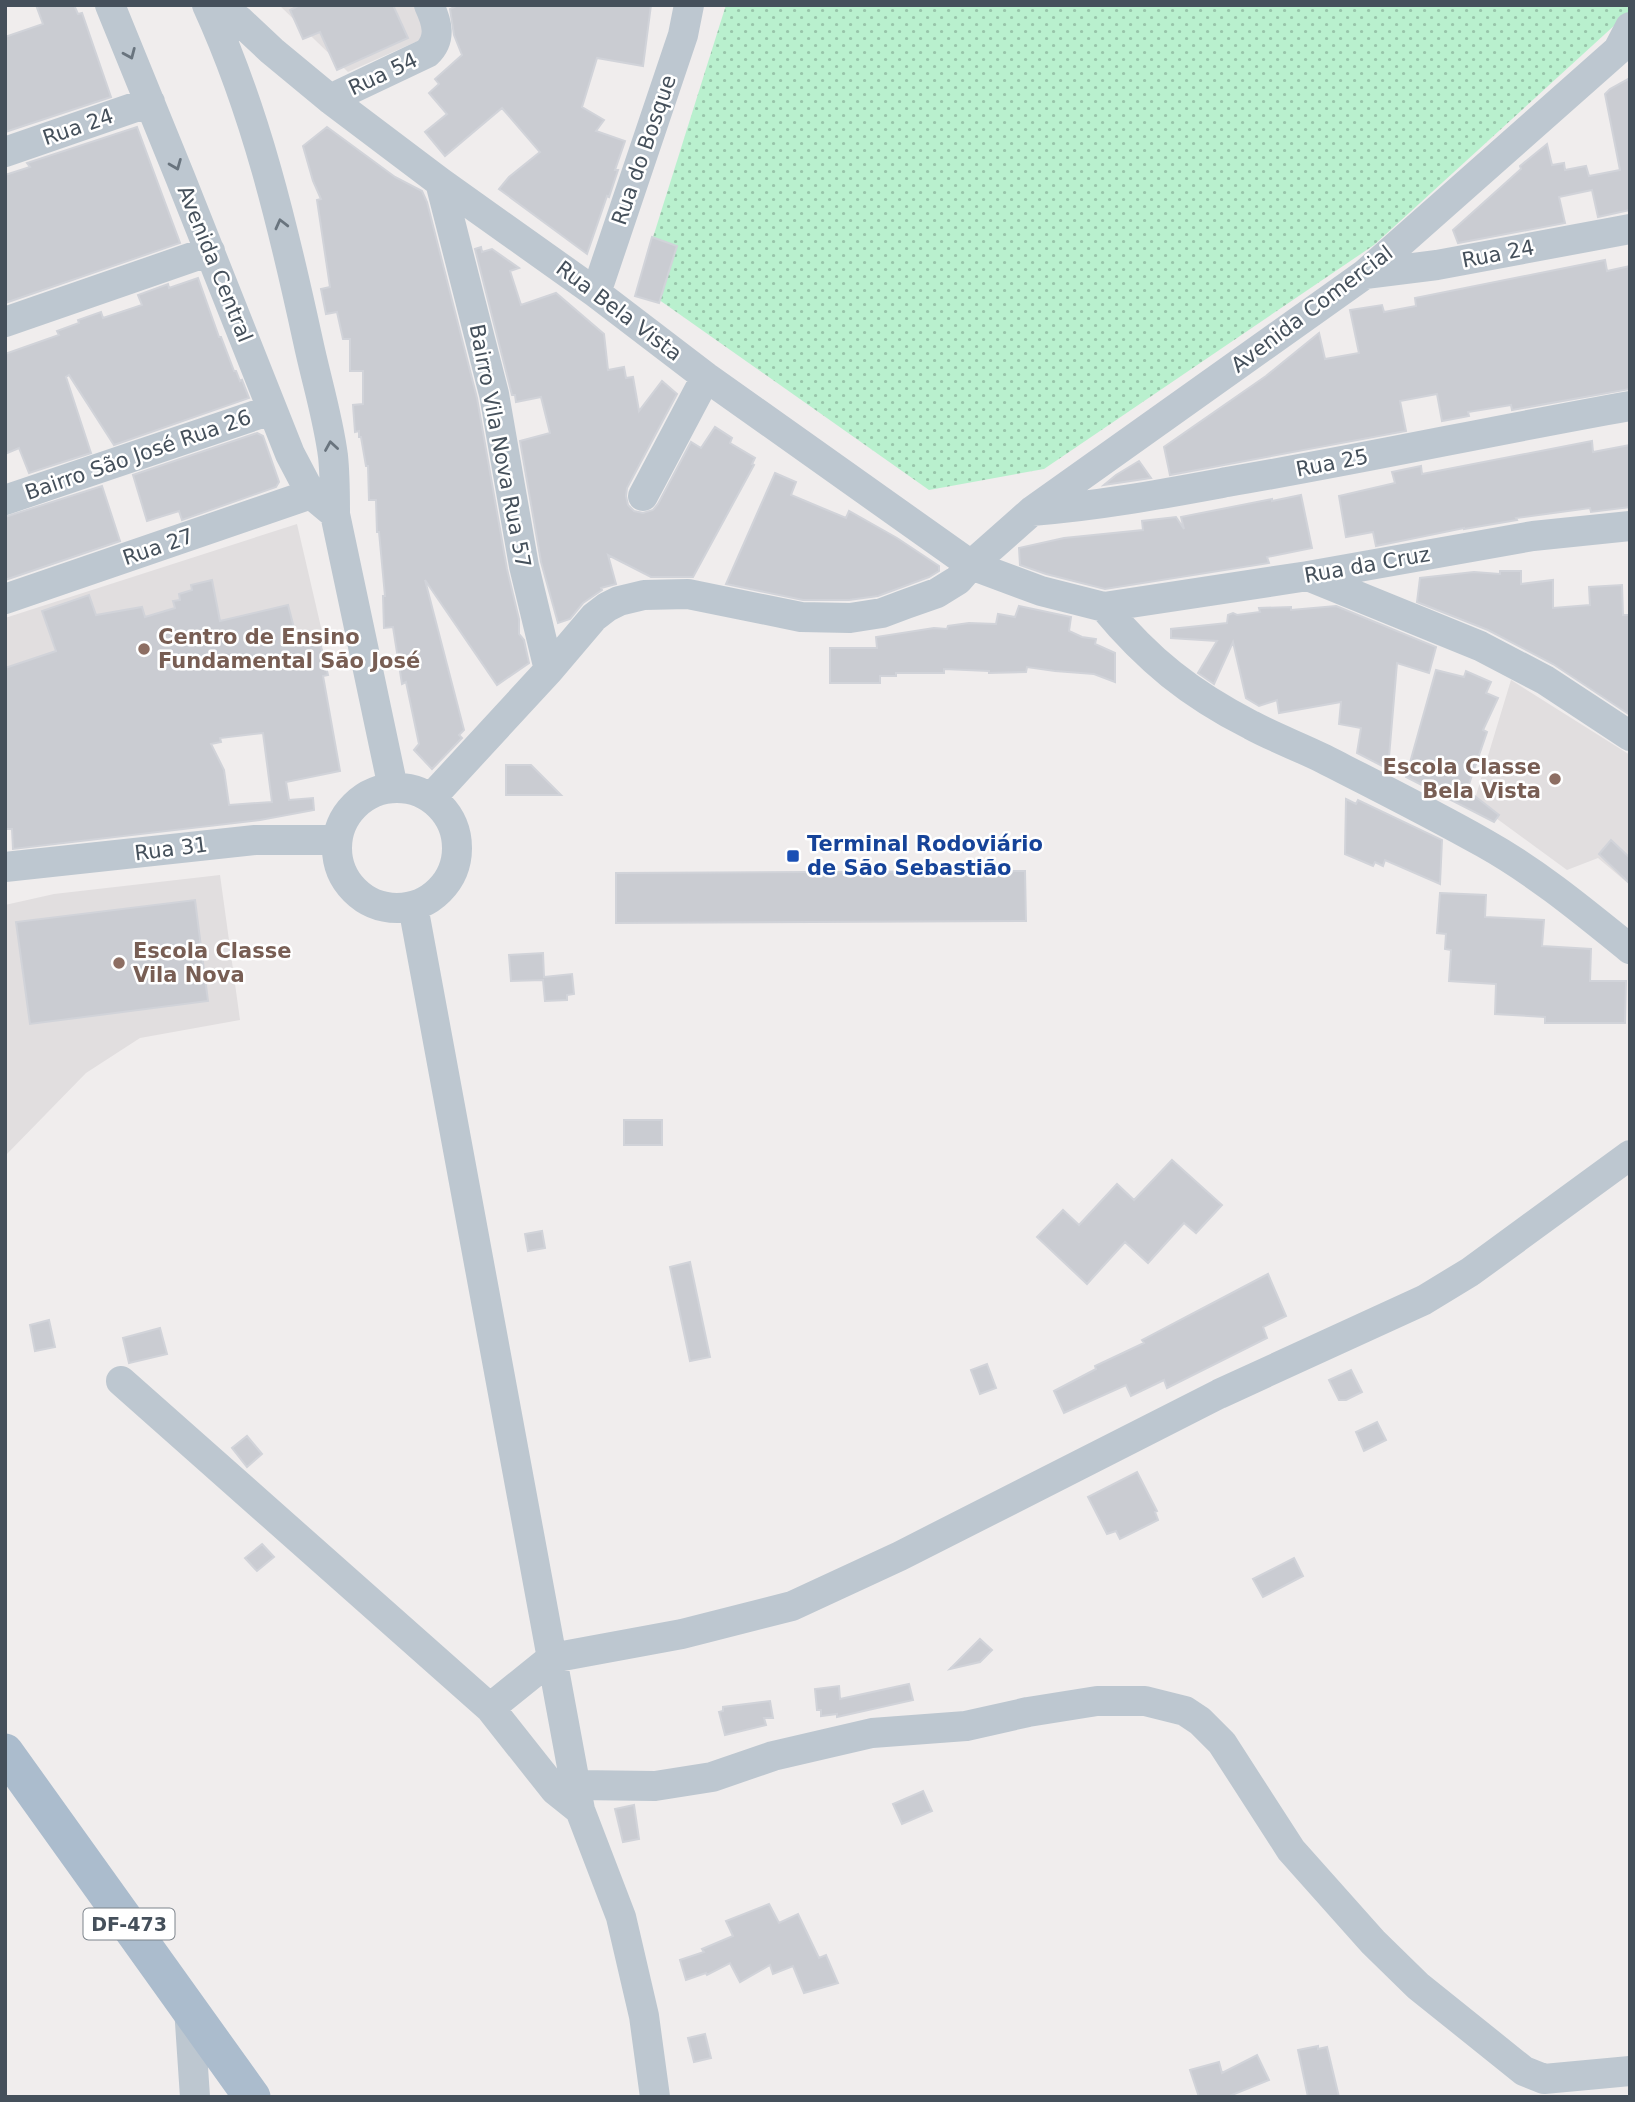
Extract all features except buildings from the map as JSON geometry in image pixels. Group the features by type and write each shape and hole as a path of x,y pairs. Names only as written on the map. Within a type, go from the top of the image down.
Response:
{"main road":[{"name":"DF-473","path":"5,1752 252,2097"}],"street":[{"name":"Avenida Central","path":"110,5 290,454 311,494 335,514"},
{"name":"Rua 54","path":"330,99 427,53 435,42 437,31 429,5"},
{"name":"Rua do Bosque","path":"596,293 683,34 690,5"},
{"name":"Rua Bela Vista","path":"214,12 253,31 272,51 330,99 440,181 596,293 706,377 971,565 1041,591 1104,607"},
{"path":"214,12 270,177 291,263 329,434 335,477 335,514 393,788"},
{"name":"Avenida Comercial","path":"431,798 594,617 607,607 645,595 688,594 801,617 850,618 881,613 937,593 958,580 971,565 1032,512 1365,274 1626,42"},
{"name":"Rua 24","path":"5,152 150,102"},
{"name":"Bairro Vila Nova Rua 57","path":"440,181 494,394 524,566 549,670"},
{"name":"Rua 24","path":"1365,274 1437,265 1630,229"},
{"path":"5,323 210,251"},
{"path":"643,496 706,377"},
{"name":"Rua 25","path":"1032,512 1110,503 1320,466 1630,406"},
{"name":"Bairro São José Rua 26","path":"5,499 271,410"},
{"name":"Rua 27","path":"5,599 311,494"},
{"name":"Rua da Cruz","path":"1104,607 1308,576 1533,536 1630,526"},
{"path":"1308,576 1480,646 1545,680 1630,736"},
{"path":"1104,607 1133,642 1165,672 1203,699 1251,726 1322,758 1486,844 1559,892 1630,949"},
{"path":"393,788 413,790 431,798 444,810 454,826 458,846 455,867 439,892 413,906 394,908 376,905 359,895 348,884 337,855 337,840 344,820 356,804 373,793 393,788"},
{"name":"Rua 31","path":"5,867 232,842 337,840"},
{"path":"413,906 578,1798 621,1917 645,2016 655,2097"},
{"path":"490,1707 552,1658 729,1624 792,1606 850,1580 1219,1394 1424,1300 1470,1272 1630,1154"},
{"path":"121,1381 490,1707 555,1790 578,1798 712,1777 773,1756 850,1737 966,1726 1097,1701 1144,1701 1164,1705 1185,1712 1200,1721 1222,1743 1291,1850 1373,1942 1418,1986 1524,2071 1544,2079 1630,2071"},
{"path":"189,2008 195,2097"}],"shaded area":[{"path":"279,5 416,5 429,36 348,72"},
{"name":"Centro de Ensino Fundamental São José","path":"297,524 323,636 242,662 5,771 5,618"},
{"name":"Escola Classe Bela Vista","path":"1511,680 1630,755 1630,885 1598,858 1567,870 1474,802"},
{"name":"Escola Classe Vila Nova","path":"220,875 240,1020 140,1038 86,1073 5,1156 5,905 54,894"}],"green space":[{"path":"726,5 1630,5 1628,13 1374,245 1044,469 929,490 638,285"}],"place":[{"name":"Centro de Ensino Fundamental São José","path":"144,649"},
{"name":"Escola Classe Bela Vista","path":"1555,779"},
{"name":"Terminal Rodoviário de São Sebastião","path":"793,856"},
{"name":"Escola Classe Vila Nova","path":"119,963"}]}
